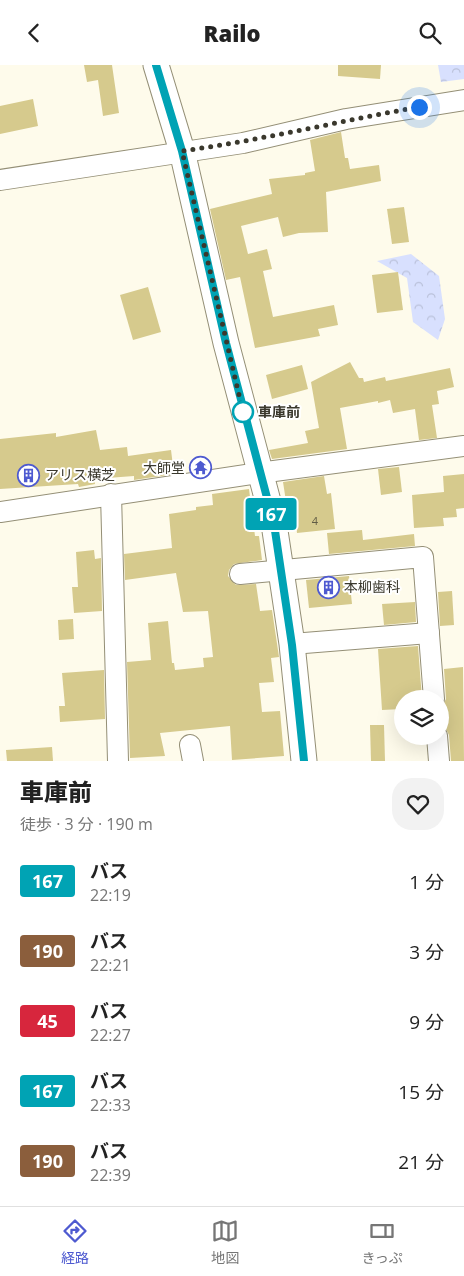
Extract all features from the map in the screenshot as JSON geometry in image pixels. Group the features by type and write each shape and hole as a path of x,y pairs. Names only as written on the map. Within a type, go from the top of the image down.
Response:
{"main road":[{"path":"156,65 182,151 226,343 274,524 292,645 304,761"}],"street":[{"path":"0,180 243,143 346,119 461,105"},
{"path":"0,512 111,494 464,445"},
{"path":"111,494 118,761"},
{"path":"240,574 422,557 433,690"},
{"path":"292,645 428,633"},
{"path":"437,745 438,761"}],"green space":[{"path":"438,65 464,65 464,79 441,82"},
{"path":"411,254 439,276 445,319 438,340 413,322 407,278 377,261"}],"building":[{"path":"84,65 112,65 119,113 103,116 98,80 87,82"},
{"path":"338,65 381,65 380,79 338,76"},
{"path":"33,99 38,126 0,134 0,106"},
{"path":"341,132 345,158 348,158 350,169 379,165 381,181 326,192 328,232 299,233 283,237 278,217 241,226 248,254 267,249 272,269 263,271 273,317 334,305 338,325 318,329 320,336 255,348 240,277 226,280 210,209 272,194 269,179 305,175 305,173 315,171 310,140"},
{"path":"404,207 409,242 392,244 387,209"},
{"path":"398,272 403,310 377,313 372,275"},
{"path":"148,287 161,332 133,340 120,295"},
{"path":"350,362 359,378 363,378 364,382 385,377 386,381 450,368 454,387 437,391 439,404 432,405 437,438 419,440 415,409 393,413 390,400 378,403 378,401 340,408 347,449 272,459 269,450 308,443 305,431 319,428 311,382"},
{"path":"302,365 308,389 272,399 266,375"},
{"path":"96,430 100,450 127,447 128,456 171,450 174,474 134,480 134,476 94,479 95,484 79,487 78,484 0,489 0,439 56,433 56,437"},
{"path":"399,467 402,492 381,495 378,469"},
{"path":"464,474 464,508 456,509 457,517 443,518 444,526 414,528 412,495 444,492 443,476"},
{"path":"324,476 327,494 331,493 335,529 297,533 294,507 287,508 283,482"},
{"path":"249,489 255,536 259,536 262,560 234,564 229,570 228,576 236,585 256,584 260,611 272,610 279,657 271,658 274,682 259,683 262,712 280,711 284,756 232,760 230,726 160,733 165,756 130,758 127,662 151,660 148,623 168,621 172,663 174,663 175,670 204,667 203,658 213,657 208,611 183,612 176,573 125,580 124,554 172,548 169,514 213,505 212,494"},
{"path":"362,530 363,540 414,534 415,546 329,554 327,533"},
{"path":"94,550 95,559 101,558 102,611 74,613 72,587 78,587 76,552"},
{"name":"本柳歯科","path":"349,576 352,604 309,608 306,580"},
{"path":"452,591 454,625 440,626 438,592"},
{"path":"415,602 416,622 384,625 382,604"},
{"path":"73,619 74,639 59,640 58,620"},
{"path":"418,646 421,690 394,690 394,709 382,710 378,649"},
{"path":"463,667 464,761 451,761 449,690 445,690 444,669"},
{"path":"104,670 105,719 60,722 59,706 65,706 62,673"},
{"path":"370,725 384,725 385,761 371,761"},
{"path":"52,747 53,761 7,761 6,750"}],"bus line":[{"name":"167","path":"156,65 182,151 226,343 274,524 292,645 304,761"}],"place":[{"name":"車庫前","path":"243,412"},
{"name":"大師堂","path":"201,468"},
{"name":"アリス横芝","path":"29,475"},
{"name":"本柳歯科","path":"328,587"}],"route":[{"path":"243,412 182,151 243,143 346,119 419,107"}]}
